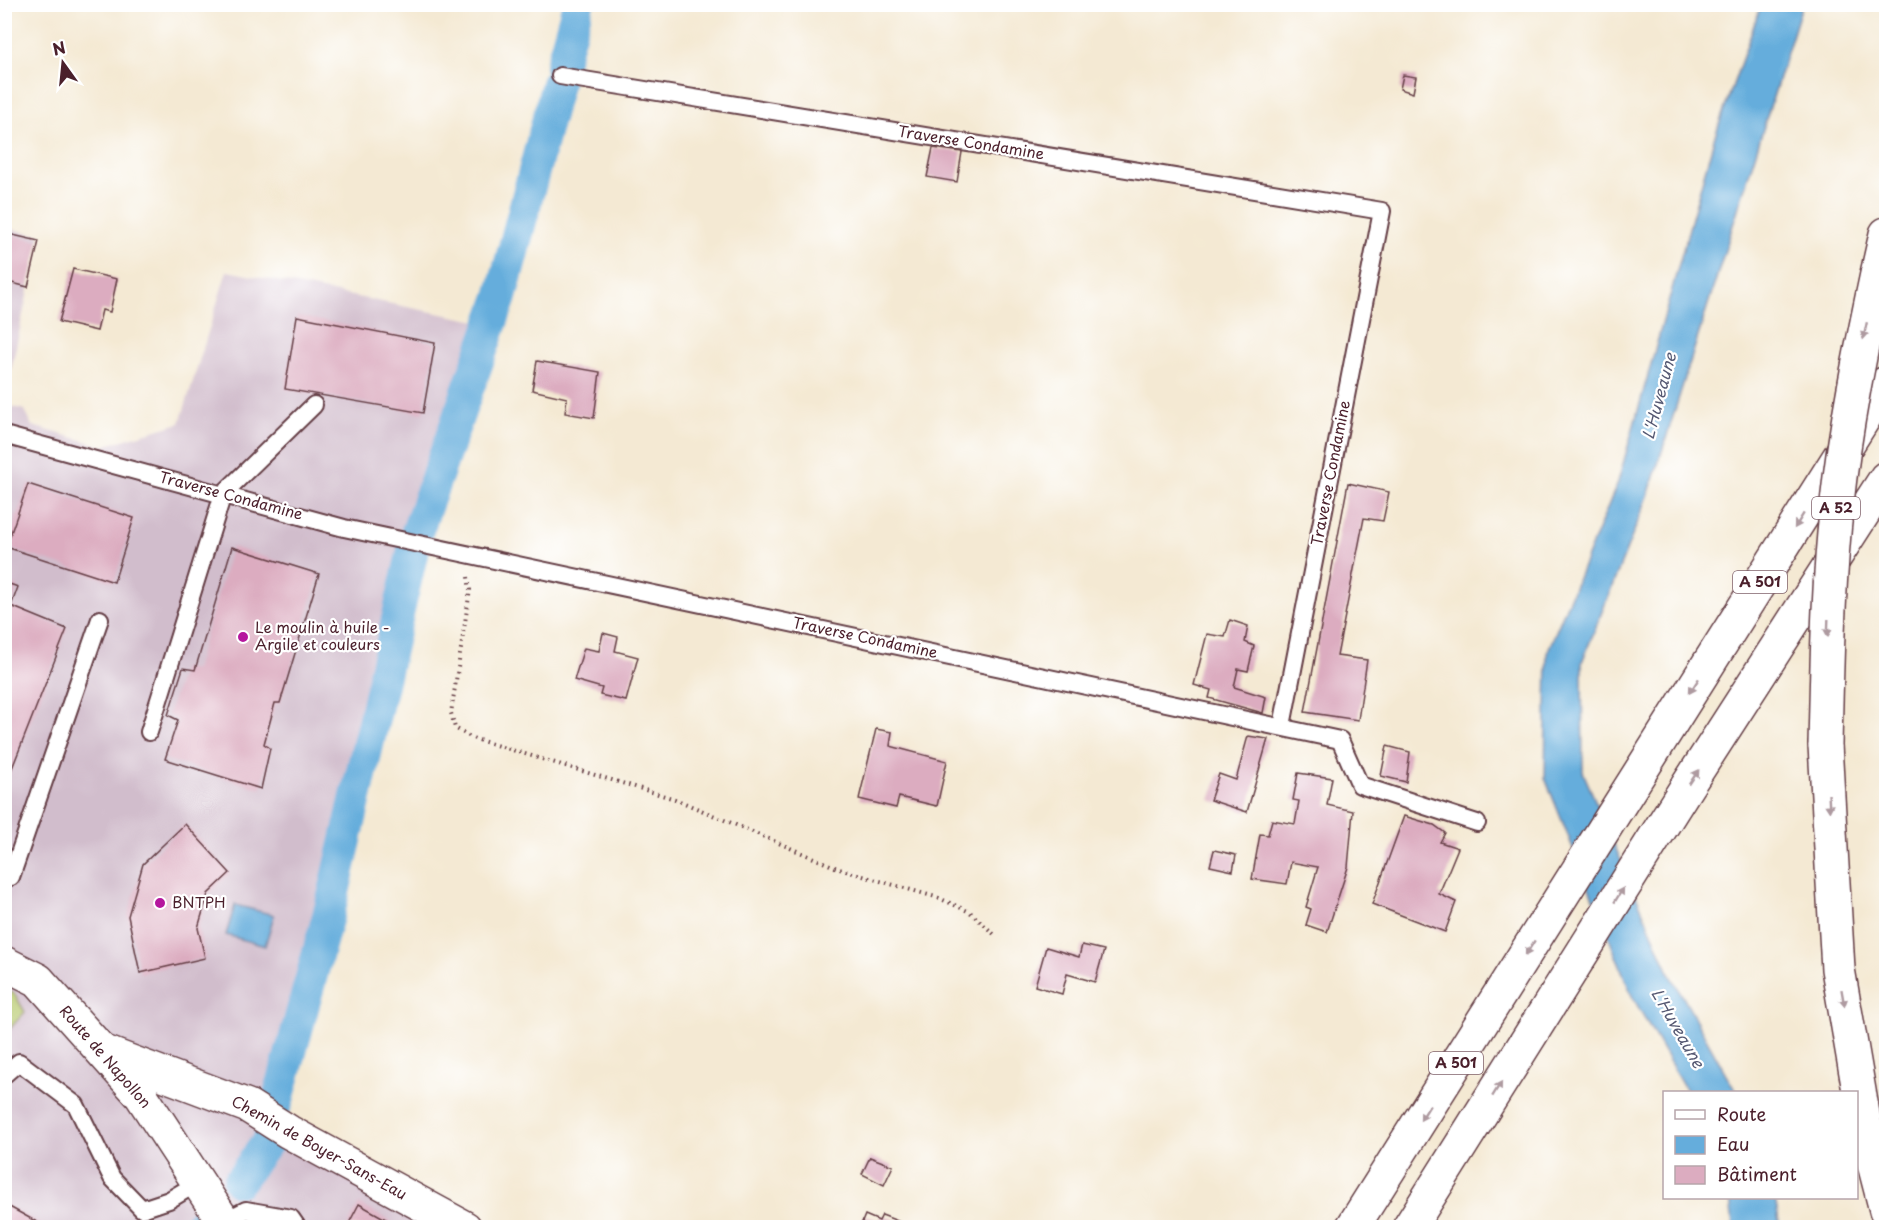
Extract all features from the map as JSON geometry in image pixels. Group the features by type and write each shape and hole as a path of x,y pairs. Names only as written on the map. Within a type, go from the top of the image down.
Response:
{"main road":[{"name":"A 52","path":"1887,234 1854,382 1837,503 1828,625 1825,745 1838,969 1867,1137 1887,1210"},
{"name":"A 501","path":"1352,1227 1887,383"},
{"name":"A 501","path":"1409,1227 1662,826 1887,478"},
{"name":"Route de Napollon","path":"4,963 38,980 141,1095 226,1224"},
{"name":"Chemin de Boyer-Sans-Eau","path":"102,1051 248,1106 289,1132 465,1227"}],"lane":[{"name":"Traverse Condamine","path":"4,435 345,528 1282,726 1382,211 560,76"},
{"path":"148,732 223,494 314,405"},
{"path":"4,876 11,877 100,619"},
{"path":"1282,726 1340,741 1360,785 1477,824"},
{"path":"4,1075 19,1062 76,1105 112,1178 142,1209 170,1200 199,1182"},
{"path":"226,1224 246,1210 291,1218 297,1227"}],"path":[{"path":"458,551 467,569 470,590 451,713 455,728 472,738 675,799 842,870 939,898 970,912 996,936"}],"shaded area":[{"path":"5,228 40,235 5,398"},
{"path":"227,271 477,321 406,530 335,863 266,1104 434,1227 5,1227 4,405 25,410 32,426 103,446 180,423"}],"green space":[{"path":"5,992 14,993 25,1012 5,1034"}],"water":[{"name":"L'Huveaune","path":"1761,5 1802,5 1648,496 1582,662 1583,772 1668,970 1735,1091 1686,1091 1632,996 1545,778 1547,653 1618,482 1714,139"},
{"path":"235,905 274,915 265,946 226,935"},
{"path":"1730,1199 1775,1199 1780,1227 1733,1227"}],"building":[{"path":"1403,75 1416,77 1413,93 1400,89"},
{"path":"933,148 962,152 957,182 927,177"},
{"path":"4,233 39,241 28,287 4,281"},
{"path":"73,269 117,279 110,312 102,310 97,331 59,322"},
{"path":"297,316 435,343 423,413 285,389"},
{"path":"537,361 600,372 594,418 565,413 567,398 532,390"},
{"path":"1348,483 1389,492 1383,521 1364,518 1337,656 1367,660 1358,720 1305,712"},
{"path":"28,484 134,518 114,582 6,547"},
{"path":"232,547 319,574 280,703 275,703 264,744 270,748 261,789 165,759 178,720 168,715 183,668 195,670"},
{"path":"4,582 18,587 11,606 67,629 5,786"},
{"path":"1230,620 1248,626 1245,642 1254,646 1248,671 1238,669 1234,687 1266,697 1263,713 1209,698 1211,690 1194,685 1207,634 1225,637"},
{"path":"603,633 618,637 615,651 638,657 626,701 600,695 602,688 574,680 584,648 599,651"},
{"path":"876,729 892,732 890,746 947,761 937,806 899,797 896,808 859,799"},
{"path":"1248,736 1268,739 1247,812 1210,800 1219,774 1236,780"},
{"path":"1387,746 1410,752 1406,782 1381,776"},
{"path":"1298,773 1332,778 1327,805 1353,811 1348,867 1327,932 1306,925 1311,909 1306,907 1318,867 1291,862 1287,884 1252,879 1260,834 1268,835 1272,820 1295,824 1299,801 1293,800"},
{"path":"1404,816 1434,825 1445,833 1440,842 1458,848 1439,894 1456,902 1445,932 1372,904"},
{"name":"BNTPH","path":"185,824 230,873 208,894 198,928 205,958 140,973 128,916 143,864"},
{"path":"1214,850 1236,855 1233,871 1210,866"},
{"path":"1082,945 1104,950 1095,982 1067,974 1062,994 1035,986 1046,947 1079,957"},
{"path":"870,1157 893,1166 884,1185 862,1174"},
{"path":"4,1204 46,1227 4,1227"},
{"path":"359,1204 400,1227 347,1227"},
{"path":"865,1215 879,1221 882,1215 913,1227 860,1227"}],"waterway":[{"path":"561,66 578,4"},
{"path":"416,535 501,297 557,84"},
{"path":"277,1103 331,905 413,550"},
{"path":"239,1181 269,1140"},
{"path":"197,1228 200,1225"}],"place":[{"name":"Le moulin à huile - Argile et couleurs","path":"243,637"},
{"name":"BNTPH","path":"160,903"}]}
